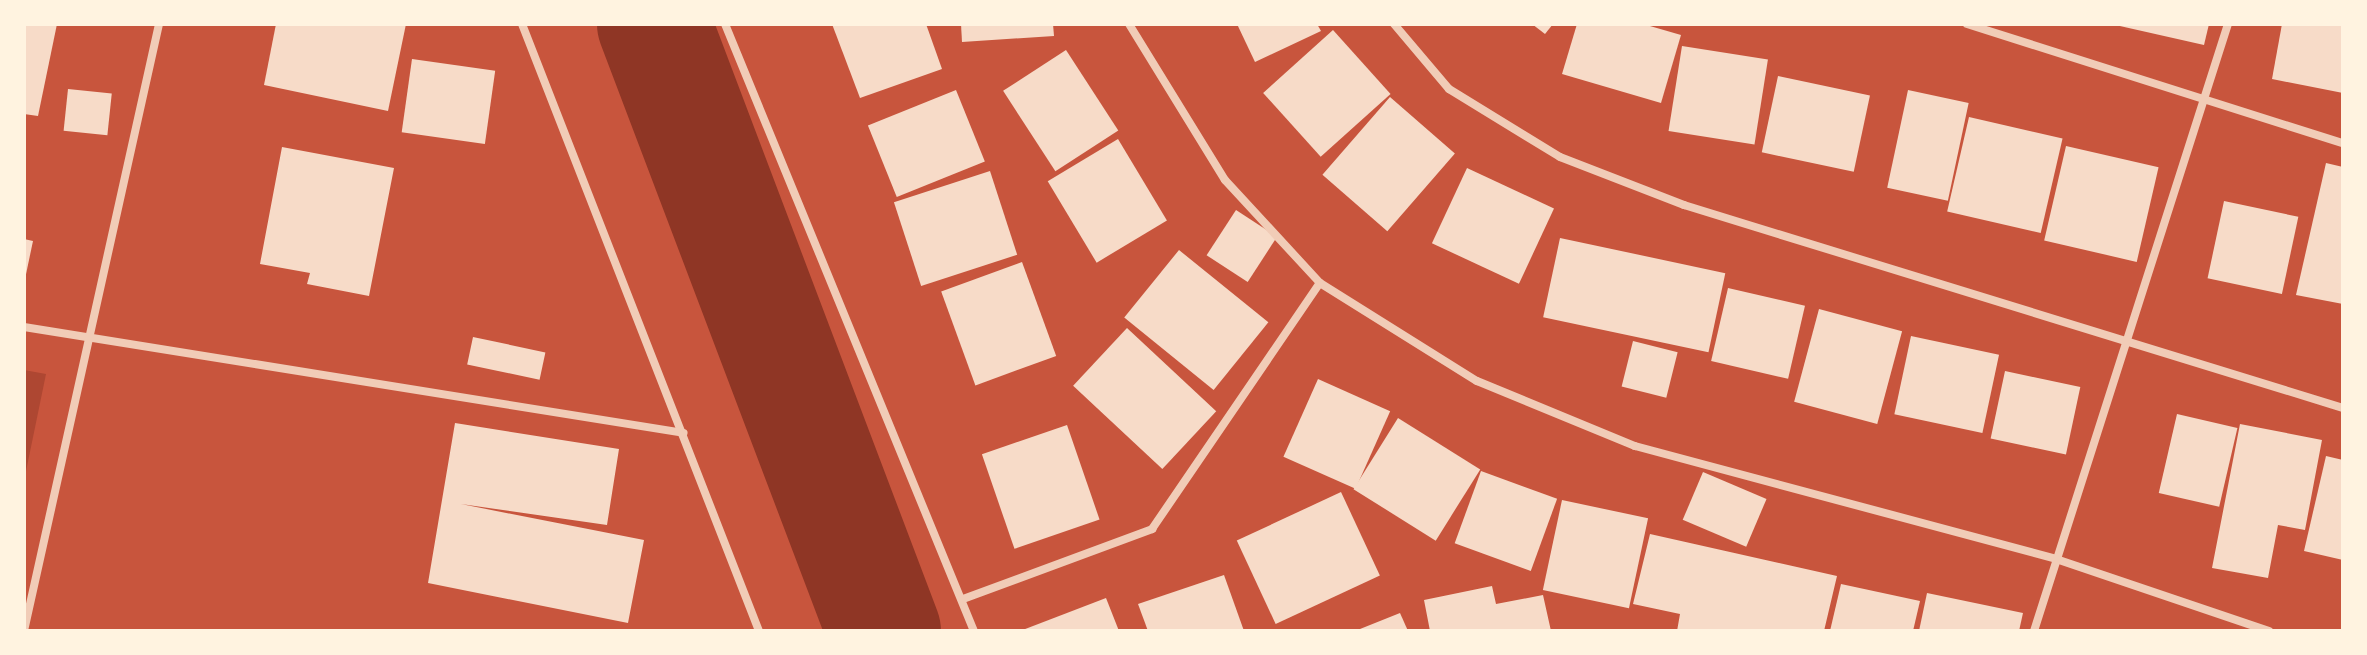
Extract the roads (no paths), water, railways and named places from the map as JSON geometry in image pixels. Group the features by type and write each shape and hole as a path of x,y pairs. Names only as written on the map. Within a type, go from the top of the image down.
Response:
{"street":[{"path":"24,631 85,337 159,24"},
{"path":"522,24 759,631"},
{"path":"725,24 974,631"},
{"path":"1129,24 1225,180 1320,283 1477,381 1635,446 2056,559 2269,631"},
{"path":"1394,24 1449,89 1560,157 1684,205 2128,345 2343,408"},
{"path":"1967,24 2343,143"},
{"path":"2034,631 2206,101 2228,24"},
{"path":"963,599 1152,529 1320,283"},
{"path":"24,327 684,433"}],"waterway":[{"path":"654,24 884,631"}]}
